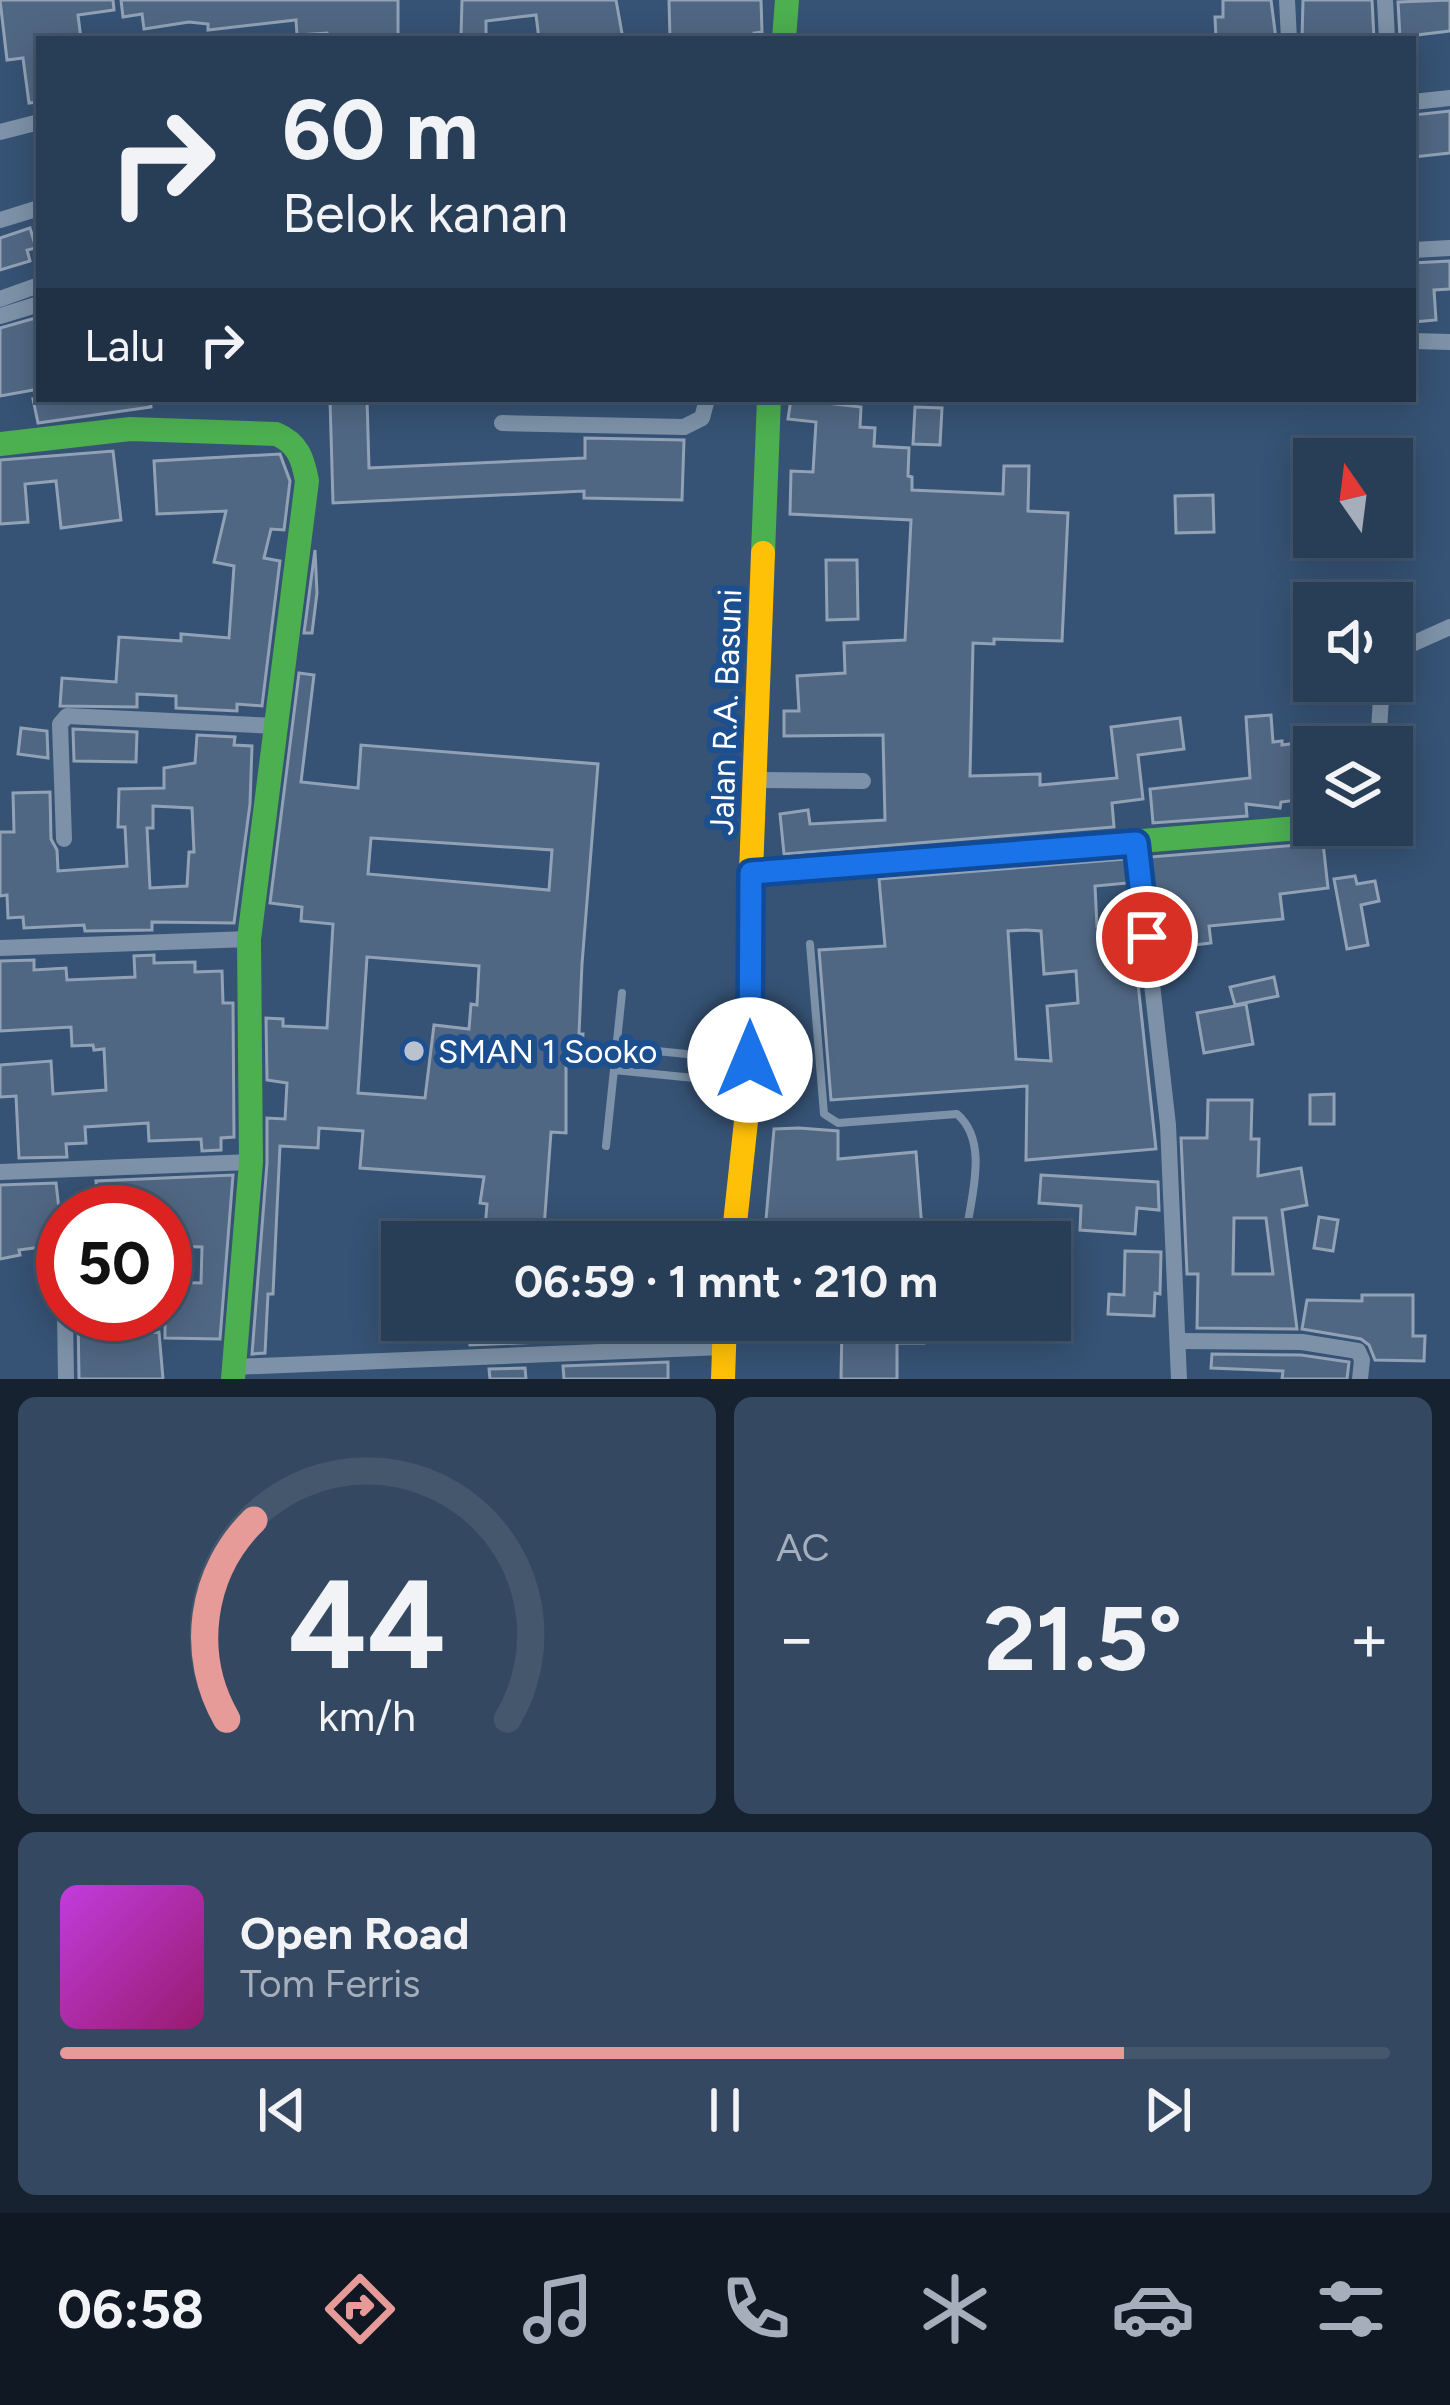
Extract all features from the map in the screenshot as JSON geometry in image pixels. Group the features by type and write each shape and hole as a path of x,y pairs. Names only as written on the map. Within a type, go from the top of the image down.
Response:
{"street":[{"path":"784,36 787,0"},
{"path":"1288,0 1289,36"},
{"path":"1385,0 1387,36"},
{"path":"1416,102 1450,98"},
{"path":"0,132 36,123"},
{"path":"0,220 36,209"},
{"path":"1416,250 1450,248"},
{"path":"0,299 36,287"},
{"path":"0,316 36,305"},
{"path":"1416,341 1450,342"},
{"path":"502,423 685,427 702,418 706,402"},
{"name":"Jalan R.A. Basuni","path":"735,1221 750,1072 751,873 769,402"},
{"path":"0,444 130,428 276,434 296,445 307,481 249,939 250,1162 234,1373 723,1347"},
{"path":"1413,644 1450,627"},
{"path":"64,839 60,724 67,716 277,726"},
{"path":"757,779 863,781"},
{"path":"751,873 1293,829"},
{"path":"1136,843 1168,1126 1179,1379"},
{"path":"0,948 249,939"},
{"path":"0,1172 250,1162"},
{"path":"65,1341 66,1379"},
{"path":"723,1341 723,1379"},
{"path":"1178,1342 1302,1342 1358,1351 1360,1379"}],"lane":[{"path":"810,944 824,1114 838,1123 957,1114 970,1125 977,1143 967,1221"},
{"path":"606,1146 622,993"},
{"path":"616,1047 750,1072"},
{"path":"614,1070 750,1072"}],"building":[{"path":"0,0 113,0 114,10 78,15 81,36 36,36 36,102 29,103 23,58 7,60"},
{"path":"121,0 398,0 398,36 297,35 296,20 208,30 208,24 189,22 144,29 142,14 123,17"},
{"path":"462,0 616,0 622,36 539,36 536,15 486,21 486,36 461,36"},
{"path":"669,0 761,0 762,32 754,36 670,36"},
{"path":"1223,0 1271,0 1276,36 1216,36 1215,17 1223,17"},
{"path":"1303,0 1372,0 1374,36 1302,36"},
{"path":"1450,0 1450,31 1400,36 1398,2"},
{"path":"1450,111 1450,153 1416,157 1416,115"},
{"path":"30,228 36,248 27,250 30,261 0,270 0,238"},
{"path":"1450,261 1450,289 1434,290 1436,320 1416,322 1416,263"},
{"path":"36,318 36,390 0,396 0,328"},
{"path":"33,399 150,402 151,407 38,423"},
{"path":"330,402 367,402 369,468 585,458 585,438 684,440 682,500 584,498 584,491 333,503"},
{"path":"791,402 861,407 860,427 875,428 874,446 909,448 912,490 1003,494 1004,466 1029,466 1028,511 1068,513 1062,641 973,643 970,776 1040,774 1040,785 1117,778 1111,727 1180,718 1184,749 1138,755 1143,799 1112,803 1114,827 784,854 780,814 808,810 810,824 885,820 883,735 784,736 784,711 799,711 797,676 845,673 844,643 905,640 911,520 790,514 791,471 813,472 816,422 788,419"},
{"path":"915,407 942,408 940,445 913,444"},
{"path":"113,451 121,520 61,528 56,481 25,484 28,522 0,524 0,460"},
{"path":"280,454 290,481 284,530 271,529 264,558 280,561 262,706 237,704 237,711 176,708 176,696 137,694 137,707 60,706 62,678 116,682 119,637 229,638 234,566 214,562 226,511 157,514 154,461"},
{"path":"1213,495 1214,532 1176,533 1175,496"},
{"path":"315,550 312,633 304,633"},
{"path":"826,560 857,560 858,619 827,620"},
{"path":"299,673 314,675 301,782 358,788 361,745 598,764 582,964 581,1061 566,1060 566,1133 551,1132 545,1221 486,1221 487,1204 480,1203 484,1177 360,1168 363,1131 319,1128 318,1148 280,1146 273,1294 268,1294 265,1353 252,1354 267,1118 285,1119 287,1083 267,1080 266,1018 283,1019 283,1026 327,1028 333,924 301,921 302,907 270,903","holes":["371,838 552,850 549,890 368,874","367,957 479,966 477,1005 471,1004 469,1029 434,1025 425,1098 358,1093"]},
{"path":"1271,715 1273,742 1293,744 1293,801 1281,802 1280,808 1246,804 1247,816 1153,823 1150,789 1250,778 1246,717"},
{"path":"21,728 47,731 48,758 18,754"},
{"path":"73,729 137,732 136,762 74,761"},
{"path":"197,735 235,737 234,745 252,746 250,804 234,923 152,922 152,930 85,931 84,925 24,928 23,917 8,918 7,895 0,896 0,832 14,832 13,793 50,792 51,839 58,871 127,866 125,827 118,827 119,789 164,788 164,768 195,763","holes":["153,806 192,808 194,852 189,852 187,886 150,888 147,828 153,828"]},
{"path":"1323,846 1328,888 1280,894 1283,919 1209,926 1211,943 1161,949 1150,857"},
{"path":"1125,859 1128,883 1095,886 1097,926 1112,924 1113,948 1134,947 1156,1149 1026,1160 1027,1086 831,1100 819,950 885,946 879,879","holes":["1008,931 1041,931 1044,974 1076,971 1078,1003 1047,1006 1051,1061 1016,1059"]},
{"path":"1355,876 1357,884 1375,881 1379,901 1361,905 1368,945 1347,949 1334,879"},
{"path":"154,955 154,963 195,962 195,972 222,971 223,1003 233,1003 234,1137 221,1138 221,1150 202,1151 201,1139 149,1141 148,1123 85,1127 86,1143 66,1144 67,1157 19,1158 16,1096 0,1097 0,1065 51,1061 53,1094 106,1090 104,1049 72,1046 71,1027 0,1031 0,961 34,960 34,970 66,968 67,980 135,977 134,956"},
{"path":"1274,977 1278,996 1235,1005 1230,987"},
{"path":"1246,1004 1253,1044 1204,1053 1197,1013"},
{"path":"790,1067 792,1094 774,1095 772,1068"},
{"path":"1334,1094 1334,1124 1310,1124 1310,1095"},
{"path":"1208,1100 1252,1100 1251,1139 1259,1139 1258,1176 1301,1168 1307,1205 1282,1210 1297,1329 1197,1328 1198,1274 1187,1274 1181,1138 1207,1138","holes":["1234,1218 1266,1218 1273,1274 1233,1274"]},
{"path":"774,1129 838,1131 838,1159 916,1152 921,1221 766,1221"},
{"path":"233,1175 220,1339 192,1338 192,1283 201,1283 202,1247 192,1247 192,1185 96,1185 96,1181"},
{"path":"1041,1175 1158,1182 1159,1210 1137,1208 1135,1234 1080,1230 1081,1206 1039,1203"},
{"path":"56,1183 56,1185 36,1185 36,1248 0,1259 0,1185"},
{"path":"1319,1217 1338,1220 1333,1251 1314,1248"},
{"path":"1125,1251 1161,1252 1154,1316 1108,1314 1109,1294 1124,1295"},
{"path":"1362,1295 1413,1295 1413,1336 1425,1336 1424,1361 1375,1360 1361,1339 1302,1329 1307,1300 1362,1301"},
{"path":"78,1341 160,1341 163,1379 79,1379"},
{"path":"470,1341 565,1341 470,1345"},
{"path":"842,1341 924,1341 897,1343 897,1379 841,1379"},
{"path":"1212,1354 1301,1355 1349,1362 1347,1379 1282,1379 1283,1371 1211,1368"},
{"path":"668,1362 668,1379 564,1379 563,1366"},
{"path":"525,1368 526,1379 490,1379 489,1369"}],"traffic: fast":[{"path":"784,36 787,0"},
{"path":"763,553 769,402"},
{"path":"0,444 130,429 276,434 294,447 307,481 249,939 251,1162 233,1379"},
{"path":"751,873 1293,828"}],"traffic: slow":[{"path":"735,1221 750,1084 751,873 763,553"},
{"path":"723,1379 724,1341"}],"place":[{"name":"SMAN 1 Sooko","path":"414,1051"}],"route":[{"path":"750,1060 751,873 1136,843 1147,937"}]}
